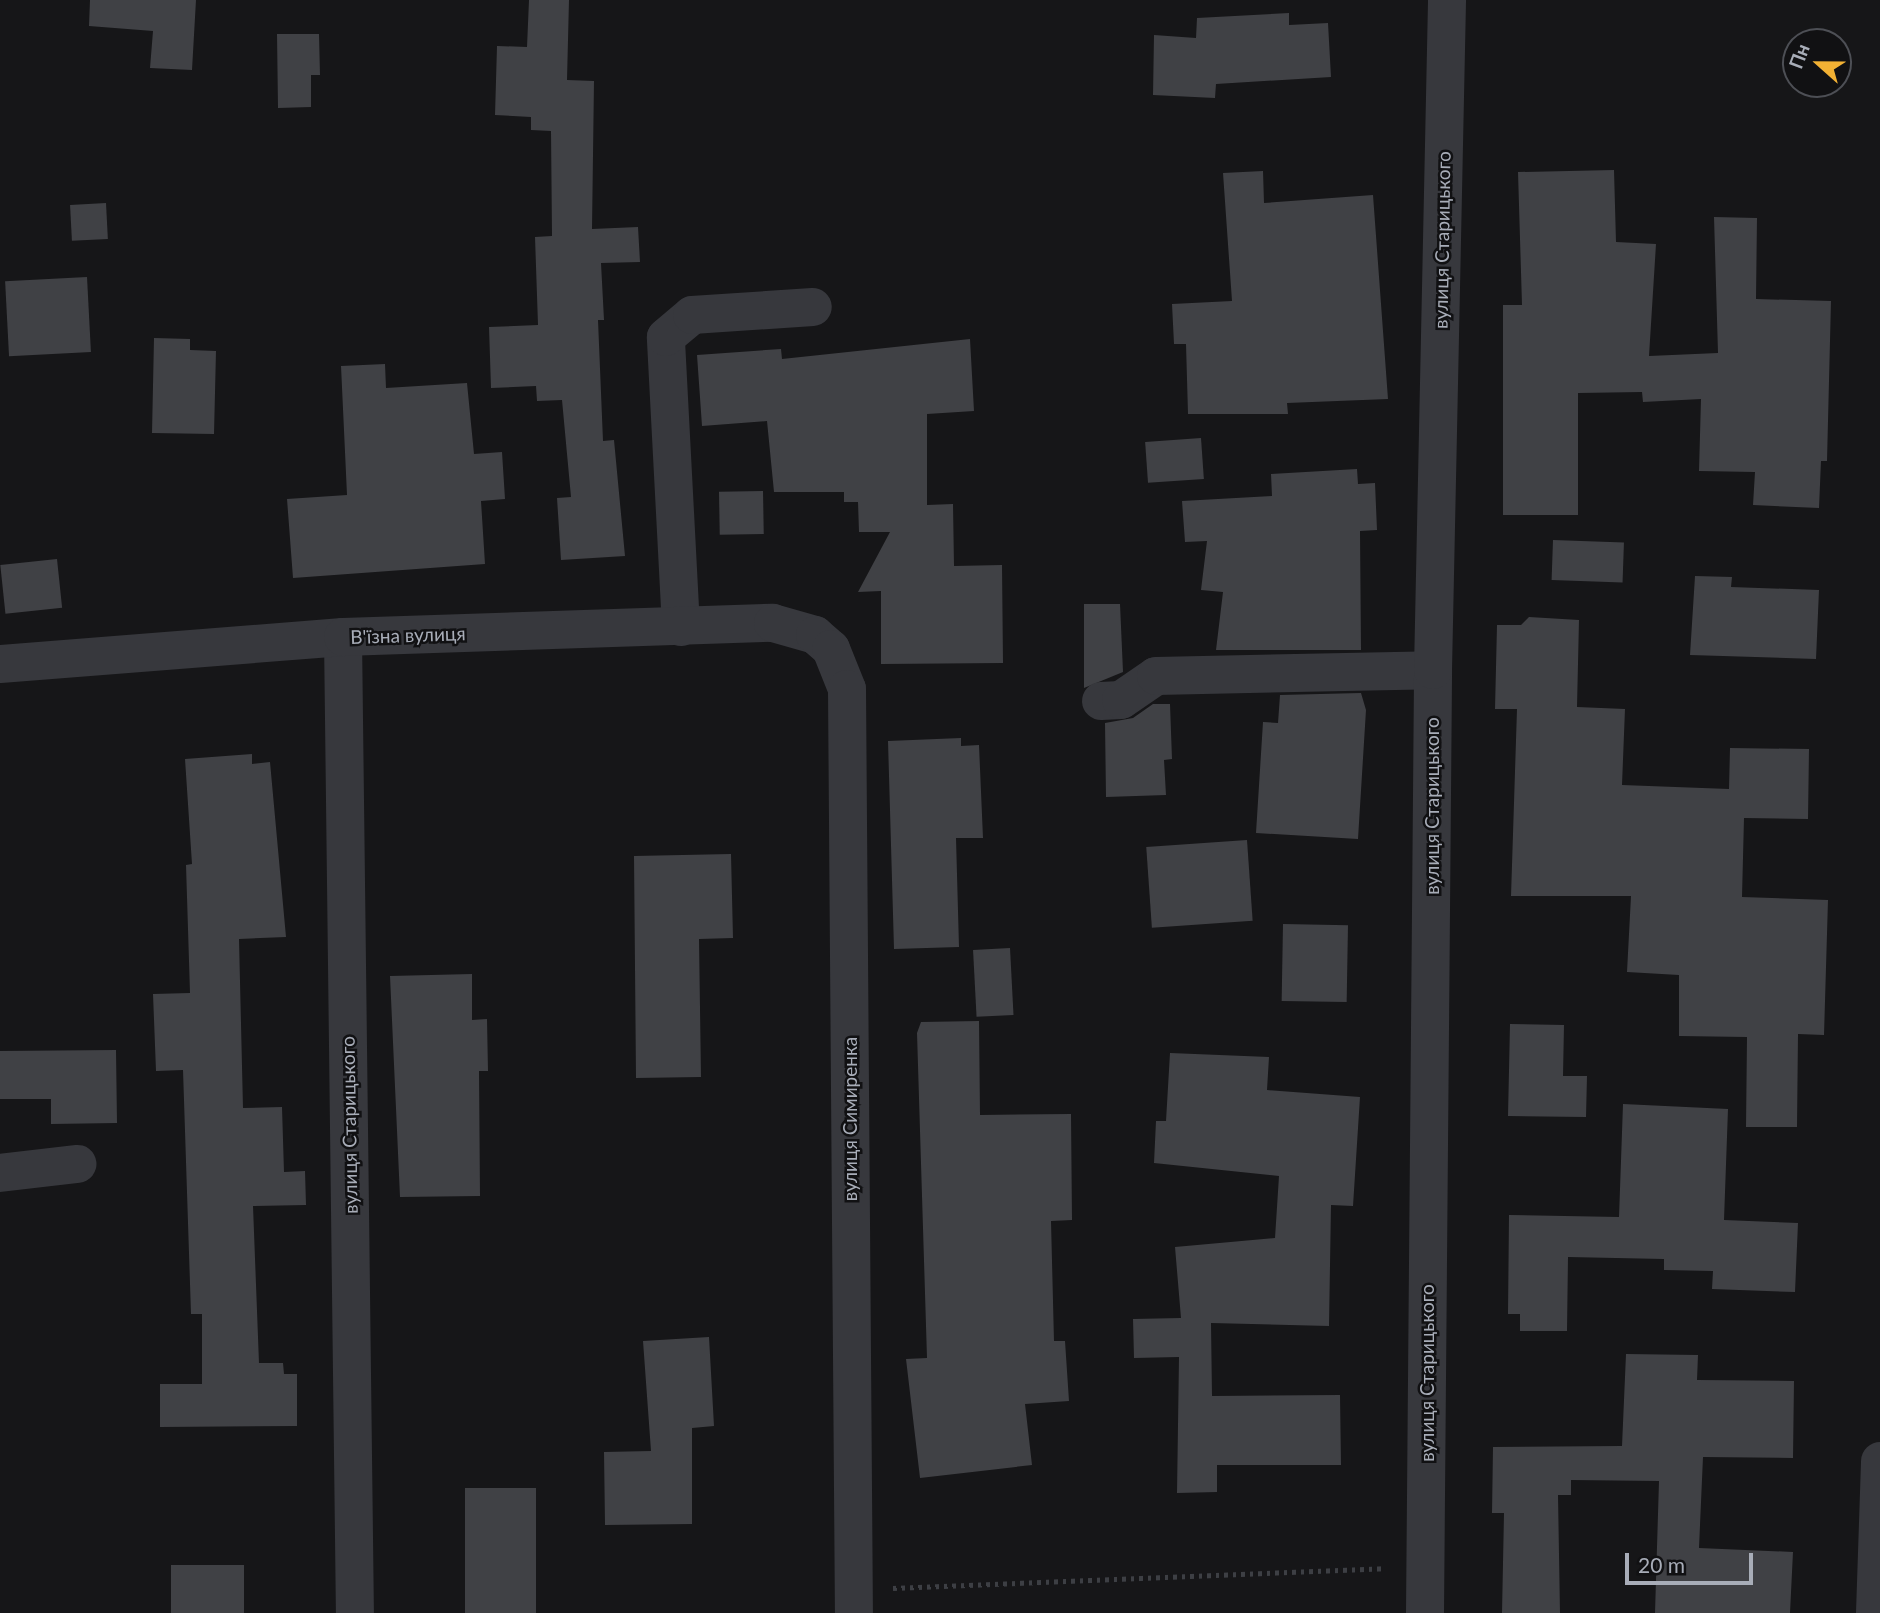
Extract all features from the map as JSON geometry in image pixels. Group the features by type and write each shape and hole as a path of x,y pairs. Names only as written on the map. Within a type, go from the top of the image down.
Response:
{"street":[{"name":"вулиця Старицького","path":"1425,1613 1433,670 1447,0"},
{"path":"681,627 663,355 667,337 692,315 813,307"},
{"name":"В'їзна вулиця","path":"0,664 343,637 774,623 815,635"},
{"name":"вулиця Симиренка","path":"815,635 842,668 847,689 854,1601"},
{"name":"вулиця Старицького","path":"343,637 355,1613"},
{"path":"1101,701 1121,700 1156,676 1433,670"},
{"path":"0,1173 77,1164"},
{"path":"1875,1613 1880,1461"}],"path":[{"path":"854,1601 1426,1564"}],"building":[{"path":"90,0 196,0 192,70 150,68 153,31 89,26"},
{"path":"529,0 569,0 567,80 594,81 592,229 638,227 640,262 601,263 604,320 598,320 603,441 614,440 625,556 561,560 557,498 571,497 562,400 537,401 536,386 491,388 489,327 538,325 535,237 552,236 551,131 531,130 531,117 495,115 497,46 527,47"},
{"path":"1289,13 1289,25 1328,23 1331,77 1216,84 1215,98 1153,95 1154,35 1196,38 1197,18"},
{"path":"277,34 319,34 320,75 311,75 311,107 278,108"},
{"path":"1614,170 1616,242 1656,244 1649,356 1718,353 1714,217 1757,218 1756,299 1831,301 1827,461 1821,461 1819,508 1753,505 1755,472 1699,471 1701,399 1643,402 1642,392 1578,393 1578,515 1503,515 1503,305 1522,305 1518,172"},
{"path":"1263,171 1264,203 1373,195 1388,399 1287,403 1288,414 1188,414 1186,344 1174,344 1172,304 1232,301 1223,173"},
{"path":"106,203 108,239 72,241 70,205"},
{"path":"87,277 91,352 9,356 5,281"},
{"path":"154,338 190,339 190,350 216,351 214,434 152,433"},
{"path":"970,339 974,411 927,414 927,505 953,504 954,566 1002,565 1003,663 881,664 881,591 858,592 890,532 859,532 858,502 844,502 844,492 774,492 767,421 702,426 697,355 781,349 782,359"},
{"path":"385,364 386,388 467,383 474,454 502,452 505,499 481,501 485,564 293,578 287,499 347,495 341,366"},
{"path":"1201,438 1204,479 1148,483 1145,442"},
{"path":"1357,469 1358,484 1375,483 1377,530 1360,531 1361,650 1216,650 1223,592 1201,590 1207,541 1185,542 1182,501 1272,496 1271,474"},
{"path":"763,491 764,534 720,535 719,492"},
{"path":"1553,540 1624,542 1623,582 1552,580"},
{"path":"57,559 62,608 5,614 0,565"},
{"path":"1695,576 1732,577 1731,587 1819,590 1816,659 1690,655"},
{"path":"1084,604 1120,604 1123,672 1084,688"},
{"path":"1529,617 1579,620 1577,707 1625,709 1622,785 1729,789 1730,748 1809,749 1808,819 1744,818 1742,897 1828,900 1824,1035 1798,1034 1797,1127 1746,1127 1747,1037 1679,1036 1679,975 1627,972 1631,896 1511,896 1517,709 1495,709 1497,625 1521,625"},
{"path":"1361,693 1366,710 1358,839 1256,833 1263,722 1278,723 1280,695"},
{"path":"1153,704 1170,704 1172,759 1164,760 1166,795 1106,797 1105,723 1133,718"},
{"path":"961,738 961,746 979,745 983,838 956,838 959,947 894,949 888,741"},
{"path":"252,754 252,764 270,762 286,937 239,939 243,1108 282,1107 284,1172 305,1171 306,1205 253,1206 259,1363 283,1363 284,1374 297,1374 297,1426 160,1427 160,1384 202,1384 202,1314 191,1314 183,1070 156,1071 153,994 190,993 186,865 192,864 185,759"},
{"path":"1247,840 1253,921 1152,928 1146,847"},
{"path":"731,854 733,938 699,939 701,1077 636,1078 634,856"},
{"path":"1283,924 1348,925 1347,1002 1282,1001"},
{"path":"1010,948 1014,1015 977,1017 973,950"},
{"path":"472,974 472,1020 487,1019 488,1071 479,1071 480,1196 400,1197 390,976"},
{"path":"979,1021 980,1115 1071,1114 1072,1220 1051,1221 1054,1341 1065,1341 1069,1401 1025,1404 1032,1465 920,1478 906,1359 927,1358 917,1033 921,1022"},
{"path":"1510,1024 1564,1025 1563,1076 1587,1076 1586,1117 1508,1116"},
{"path":"116,1050 117,1123 51,1124 51,1099 0,1099 0,1051"},
{"path":"1170,1053 1269,1057 1267,1090 1360,1097 1353,1206 1331,1205 1329,1326 1211,1323 1212,1396 1340,1395 1341,1465 1217,1465 1217,1492 1177,1493 1179,1357 1134,1358 1133,1319 1181,1318 1175,1247 1275,1238 1279,1176 1154,1163 1156,1121 1166,1121"},
{"path":"1623,1104 1728,1109 1724,1220 1798,1223 1795,1292 1712,1289 1713,1271 1664,1270 1664,1259 1568,1257 1567,1331 1520,1331 1520,1314 1508,1314 1509,1215 1619,1217"},
{"path":"709,1337 714,1426 692,1428 692,1524 605,1525 604,1452 651,1451 643,1341"},
{"path":"1626,1354 1698,1355 1697,1380 1794,1381 1793,1458 1703,1457 1699,1548 1793,1552 1790,1613 1655,1613 1659,1481 1571,1480 1571,1495 1558,1495 1560,1613 1502,1613 1504,1513 1492,1513 1493,1447 1622,1446"},
{"path":"465,1488 536,1488 536,1613 465,1613"},
{"path":"171,1565 244,1565 244,1613 171,1613"}]}
